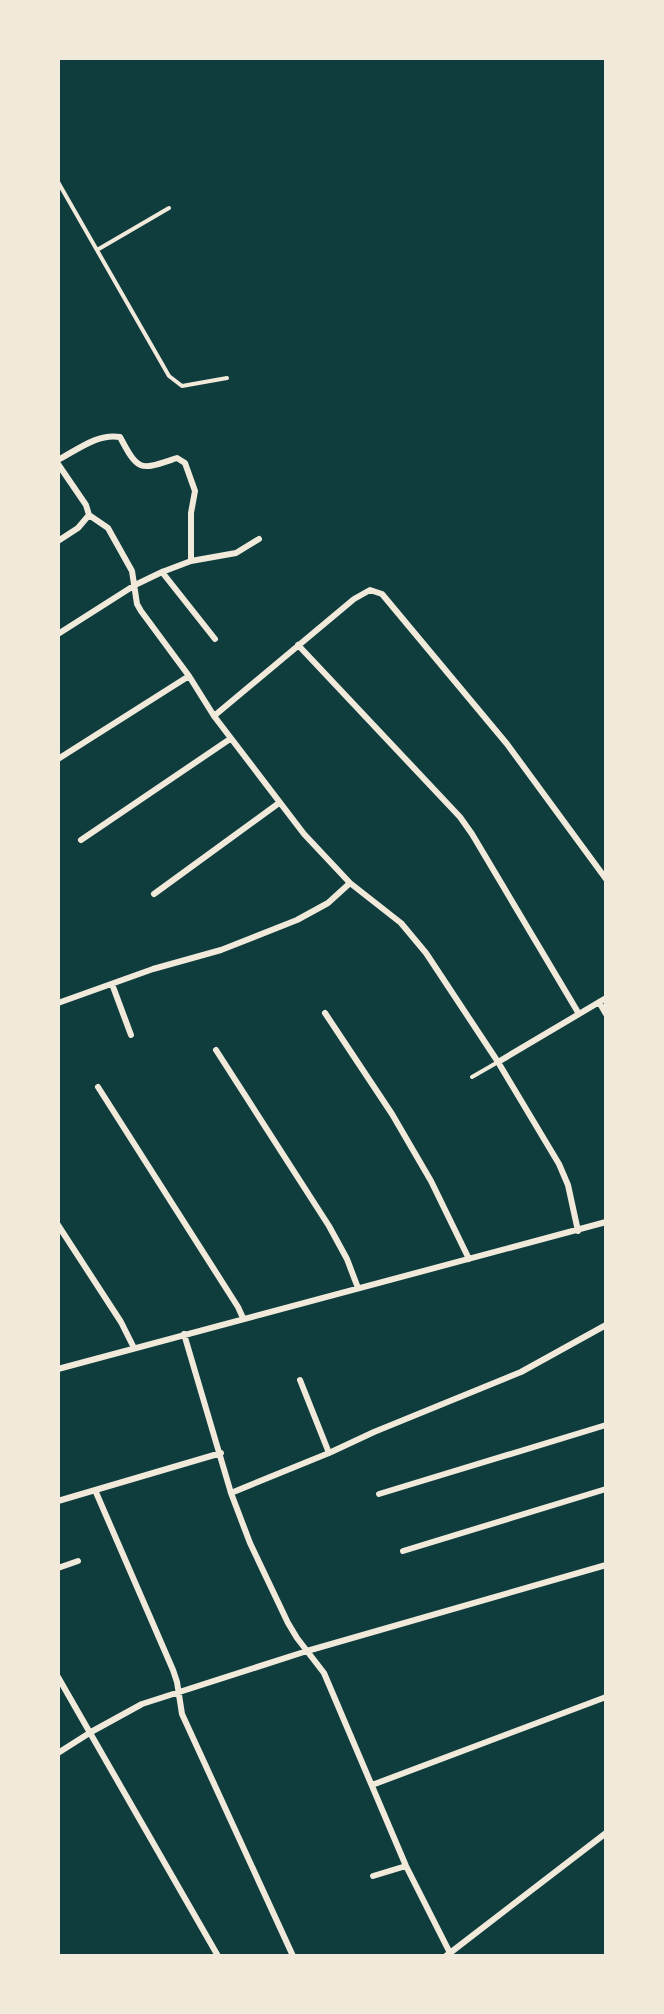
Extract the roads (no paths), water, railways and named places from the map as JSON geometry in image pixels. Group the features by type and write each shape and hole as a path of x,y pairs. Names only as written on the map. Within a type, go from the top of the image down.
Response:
{"street":[{"path":"191,561 191,513 195,491 185,463 177,458 148,467 140,466 132,460 120,437 110,435 93,441 58,462 86,505 89,515 108,528 132,571 137,603 141,611 189,676 230,739 319,851 350,883 401,923 415,938 498,1062 559,1164 568,1185 578,1230"},
{"path":"58,541 78,528 89,515"},
{"path":"58,634 135,585 162,572 191,561 236,553 259,539"},
{"path":"162,572 215,639"},
{"path":"214,716 354,598 370,590 382,594 507,744 606,879"},
{"path":"298,645 460,817 492,865 579,1014"},
{"path":"58,759 189,676"},
{"path":"81,840 230,739"},
{"path":"154,894 279,803"},
{"path":"58,1003 153,969 221,950 297,920 327,903 350,883"},
{"path":"112,984 131,1035"},
{"path":"498,1062 606,998"},
{"path":"599,1002 606,1014"},
{"path":"326,1013 398,1124 431,1181 469,1259"},
{"path":"216,1050 329,1226 347,1259 358,1288"},
{"path":"98,1087 243,1318"},
{"path":"58,1369 606,1222"},
{"path":"58,1225 121,1322 134,1348"},
{"path":"231,1493 521,1372 606,1324"},
{"path":"184,1334 231,1493 262,1572 288,1623 324,1673 406,1866 448,1954 606,1833"},
{"path":"300,1380 329,1453"},
{"path":"379,1494 606,1425"},
{"path":"58,1501 221,1453"},
{"path":"403,1551 606,1489"},
{"path":"95,1490 173,1670 182,1714 293,1956"},
{"path":"58,1568 78,1561"},
{"path":"58,1753 142,1704 307,1651 606,1565"},
{"path":"58,1677 218,1956"},
{"path":"372,1785 606,1696"},
{"path":"372,1876 406,1866"}],"lane":[{"path":"58,182 169,376 182,386 227,378"},
{"path":"97,250 169,208"},
{"path":"472,1077 498,1062"}]}
